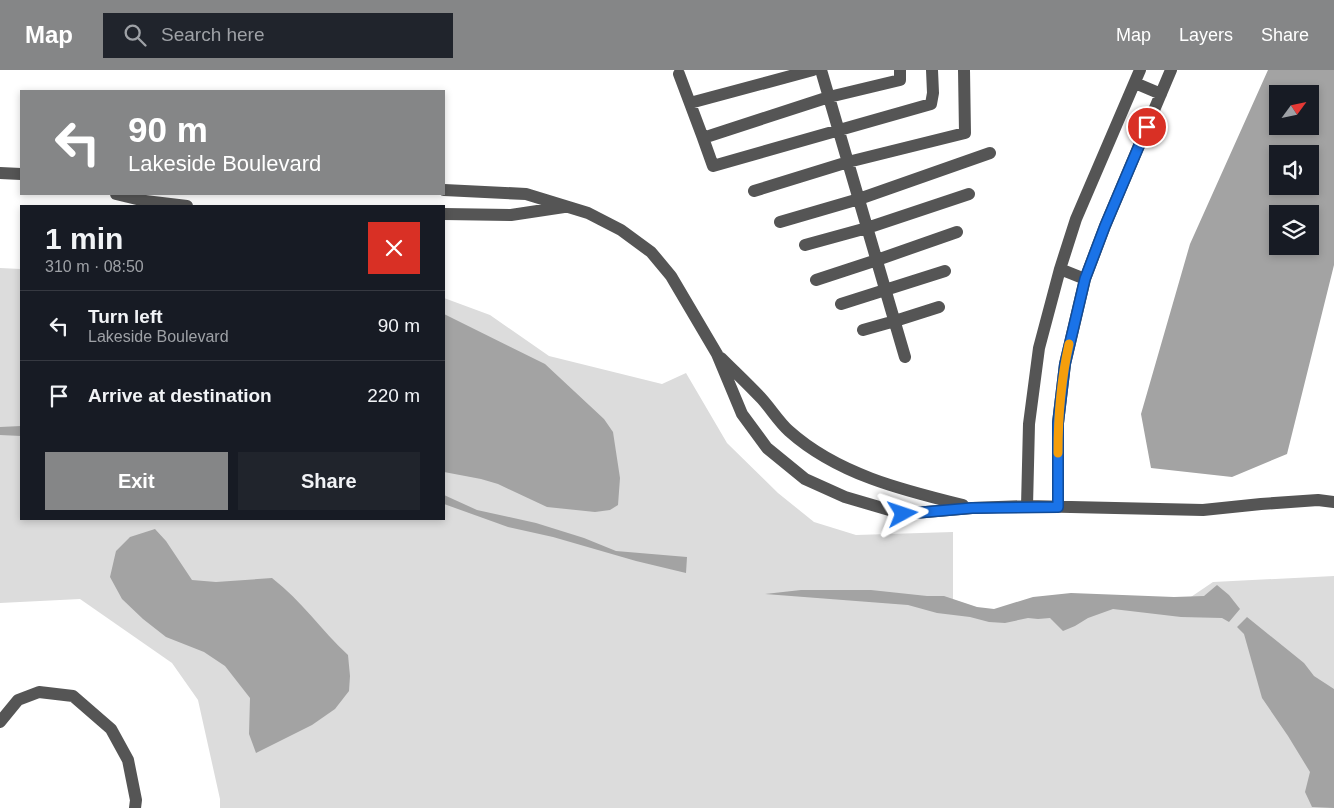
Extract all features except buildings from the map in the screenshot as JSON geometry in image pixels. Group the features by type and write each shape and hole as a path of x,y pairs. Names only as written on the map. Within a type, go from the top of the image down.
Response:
{"street":[{"path":"690,103 813,70"},
{"path":"820,70 905,357"},
{"path":"703,138 828,97 900,80 900,70"},
{"path":"682,71 690,103 713,166 931,104 933,93 932,70"},
{"path":"754,191 848,162 965,133 964,70"},
{"path":"1027,506 1030,424 1039,348 1060,269 1076,219 1140,70"},
{"path":"1058,507 1058,423 1065,364 1085,279 1170,70"},
{"path":"1134,83 1161,94"},
{"path":"780,222 859,199 990,154"},
{"path":"0,173 20,174"},
{"path":"445,190 526,194 588,213 621,230 651,252 671,276 717,354 742,414 767,448 805,479 845,497 903,514 972,508 1027,506 1203,510 1318,500 1334,502"},
{"path":"805,244 867,228 969,194"},
{"path":"120,195 145,201 179,205"},
{"path":"445,214 511,216 566,207"},
{"path":"816,280 957,232"},
{"path":"1060,269 1085,279"},
{"path":"841,304 945,271"},
{"path":"862,330 895,322 939,307"},
{"path":"717,354 762,399 788,430 822,456 859,474 913,492 972,508"},
{"path":"0,722 18,700 25,697 40,692 73,696 111,729 115,736 128,760 136,800 135,808"}],"shaded area":[{"path":"1268,70 1334,70 1334,265 1287,454 1232,477 1151,468 1141,414 1190,244"},
{"path":"0,268 20,269 20,520 445,520 445,298 490,315 549,356 662,384 686,373 727,443 778,493 814,522 856,535 953,532 953,608 1000,616 1185,601 1213,582 1334,576 1334,808 220,808 220,799 198,700 172,663 80,599 0,603"},
{"path":"445,314 545,364 604,419 613,432 620,478 618,505 610,510 595,512 547,507 498,484 445,472"},
{"path":"20,426 20,436 0,435 0,427"},
{"path":"445,495 477,510 536,523 584,538 616,551 687,557 686,573 553,537 508,527 445,504"},
{"path":"155,529 166,541 192,580 216,582 272,578 293,596 348,655 349,691 335,709 312,725 256,753 249,734 250,698 225,666 204,652 166,637 122,599 110,577 116,551 130,537"},
{"path":"1217,585 1229,595 1240,609 1229,622 1222,618 1181,617 1113,609 1088,618 1063,631 1050,618 1028,618 1005,623 989,622 970,617 937,613 908,605 765,594 801,590 871,590 944,596 977,607 994,609 1033,597 1071,593 1174,597 1204,596"},
{"path":"1247,617 1304,663 1314,676 1334,689 1334,808 1312,807 1305,792 1310,772 1262,698 1244,634 1237,627"}],"slow traffic":[{"path":"1058,453 1058,423 1069,344"}],"route":[{"path":"903,514 972,508 1058,507 1058,423 1065,364 1085,279 1147,127"}]}
